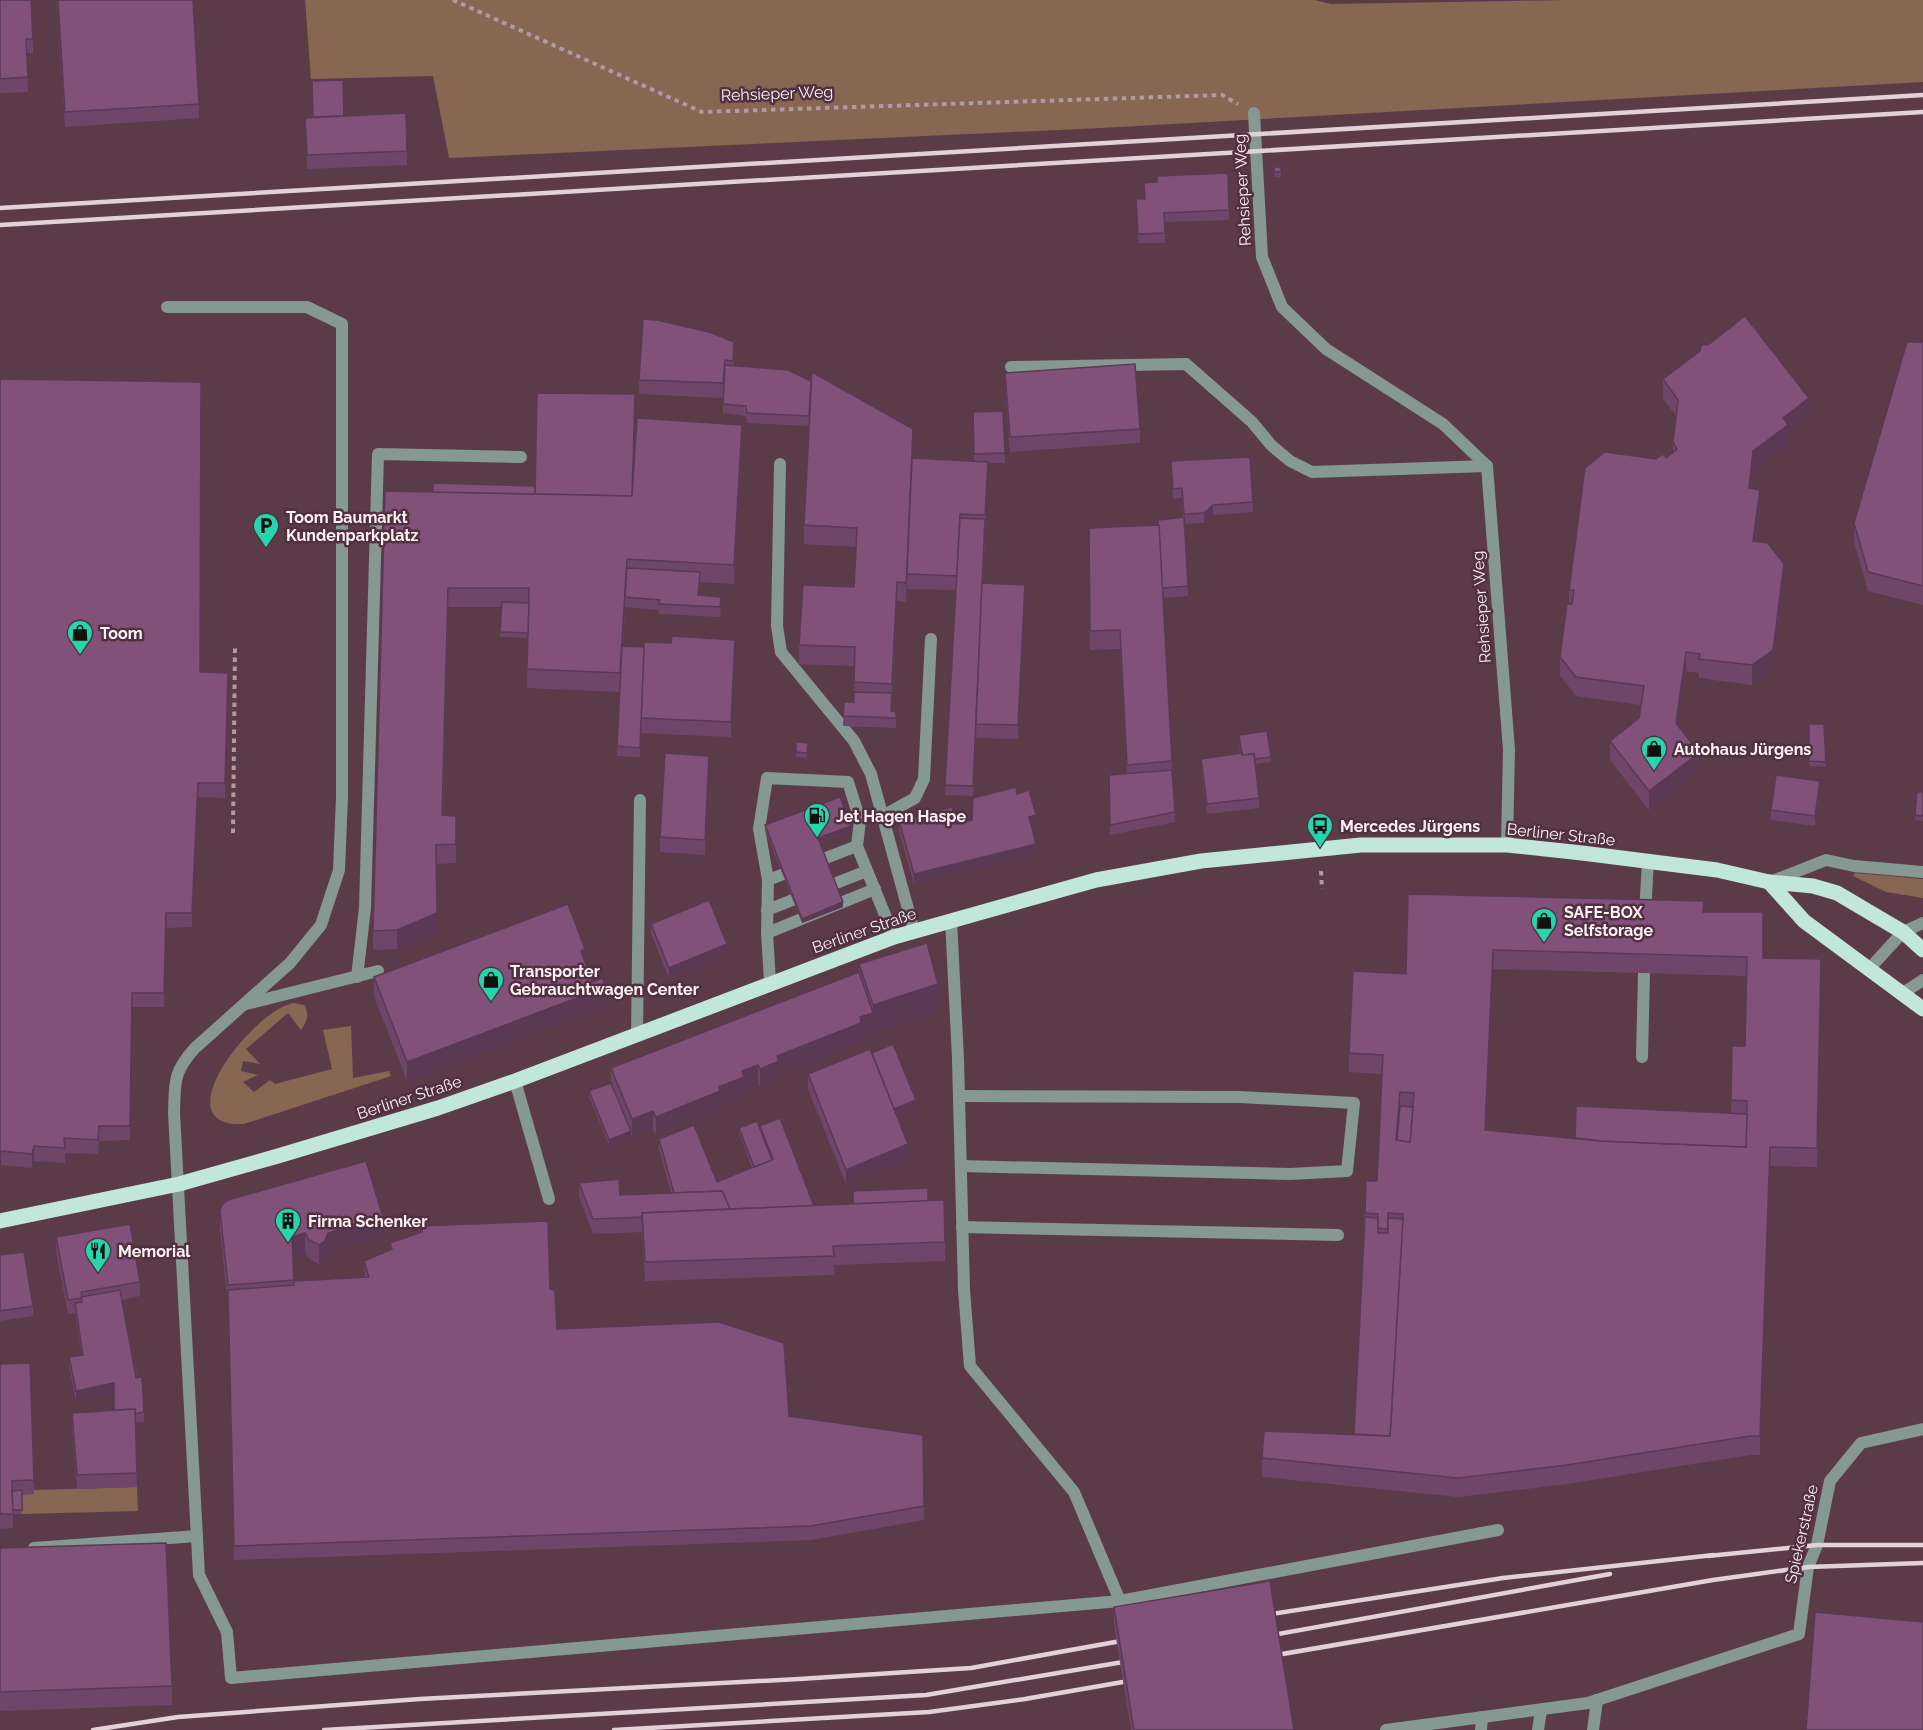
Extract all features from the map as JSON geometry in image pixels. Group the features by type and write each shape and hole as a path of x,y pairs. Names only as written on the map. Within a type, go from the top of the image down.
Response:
{"main road":[{"name":"Berliner Straße","path":"0,1221 179,1184 415,1115 515,1081 770,982 894,937 1096,880 1201,861 1361,845 1507,845 1648,861 1717,870 1769,882 1813,885 1837,893 1903,932 1923,950"},
{"path":"1769,882 1804,921 1923,1009"}],"street":[{"name":"Rehsieper Weg","path":"1254,113 1262,258 1282,308 1326,349 1443,424 1486,466 1509,750 1507,845"},
{"path":"167,307 307,307 342,324 342,796 339,870 321,925 290,963 195,1047 181,1063 175,1084 174,1113 199,1575 227,1632 231,1678 1120,1601 1498,1530"},
{"path":"1011,367 1186,364 1251,422 1271,445 1290,461 1312,472 1486,466"},
{"path":"357,977 365,909 378,454 521,458"},
{"path":"780,464 777,626 781,652 854,741 871,774 914,931"},
{"path":"883,816 915,798 924,779 931,639"},
{"path":"770,982 767,933 768,880 759,829 767,778 848,782 860,820 857,846 894,937"},
{"path":"637,1035 640,800"},
{"path":"768,880 857,846"},
{"path":"1769,882 1826,860 1854,866 1923,872"},
{"path":"1645,918 1648,861"},
{"path":"767,910 867,871"},
{"path":"767,933 875,889"},
{"path":"951,920 962,1227 970,1366 1074,1491 1120,1601"},
{"path":"1870,968 1903,932 1923,923"},
{"path":"245,1005 378,971"},
{"path":"1642,1057 1644,973"},
{"path":"1903,993 1923,980"},
{"path":"515,1081 549,1199"},
{"path":"959,1095 1240,1097 1354,1103 1347,1171 1290,1174 961,1166"},
{"path":"962,1227 1338,1235"},
{"name":"Spiekerstraße","path":"1597,1701 1799,1634 1808,1567 1817,1545 1830,1481 1861,1443 1923,1429"},
{"path":"23,1548 197,1536"},
{"path":"1386,1730 1481,1724 1541,1710 1597,1701 1593,1730"},
{"path":"1538,1730 1541,1710"}],"path":[{"name":"Rehsieper Weg","path":"453,0 702,112 1222,95 1254,113"},
{"path":"233,833 235,646"},
{"path":"226,742 233,742"}],"shaded area":[{"path":"305,0 1315,0 1331,4 1567,0 1923,0 1923,82 1101,128 449,158 433,76 311,79"},
{"path":"1855,873 1923,879 1923,898 1886,892 1853,876"},
{"path":"294,1003 304,1005 307,1012 306,1021 301,1030 288,1013 246,1049 260,1064 243,1061 241,1071 258,1075 243,1082 254,1092 270,1080 275,1084 332,1069 323,1030 351,1026 353,1078 389,1071 391,1076 244,1124 220,1120 211,1108 212,1089 222,1067 238,1045 258,1025 277,1010"},
{"path":"137,1487 138,1511 22,1514 22,1495 34,1490"}],"building":[{"path":"0,0 31,0 33,39 26,39 28,77 0,79"},
{"path":"58,0 193,0 199,104 65,112"},
{"path":"343,80 344,116 313,117 312,81"},
{"path":"406,113 407,151 307,155 305,118"},
{"path":"1274,167 1281,167 1281,172 1274,172"},
{"path":"1228,173 1229,210 1164,213 1165,233 1138,234 1136,199 1145,199 1144,183 1157,182 1157,176"},
{"path":"1745,316 1809,398 1783,418 1788,425 1753,451 1749,488 1760,490 1753,541 1768,543 1784,564 1773,650 1752,665 1699,659 1700,654 1686,652 1676,723 1699,753 1649,791 1610,741 1639,718 1644,686 1576,677 1560,657 1567,604 1572,604 1574,590 1569,590 1585,468 1605,452 1656,459 1663,454 1666,458 1677,449 1673,442 1678,400 1663,379 1700,351 1702,344 1708,345"},
{"path":"643,319 709,332 734,342 733,361 725,360 723,383 639,380"},
{"path":"1907,342 1923,342 1923,586 1868,572 1854,523"},
{"path":"1135,364 1140,429 1010,437 1005,373"},
{"path":"725,365 788,370 811,381 809,416 747,413 746,406 723,404"},
{"path":"812,372 913,429 906,583 897,582 892,684 854,682 855,647 799,645 803,585 854,587 857,528 804,525"},
{"path":"0,379 201,382 200,672 228,673 225,783 198,783 192,913 166,913 164,993 132,993 130,1126 99,1126 98,1140 64,1138 65,1148 34,1146 32,1154 1,1151 0,1156"},
{"path":"537,393 635,394 632,496 535,494"},
{"path":"1003,411 1005,453 974,454 973,412"},
{"path":"637,418 742,425 734,565 627,559 620,673 527,669 529,588 448,588 442,815 456,816 456,844 436,845 437,913 397,930 373,931 385,491 632,496"},
{"path":"1250,457 1253,502 1213,505 1204,513 1184,514 1182,488 1173,489 1171,461"},
{"path":"912,458 988,462 985,515 960,514 957,576 907,574"},
{"path":"433,483 535,486 535,494 433,492"},
{"path":"1184,517 1188,586 1162,588 1158,520"},
{"path":"960,518 985,519 973,786 945,785"},
{"path":"1159,525 1172,761 1127,765 1120,630 1090,631 1089,528"},
{"path":"627,568 700,572 698,595 721,597 720,607 659,604 660,600 625,597"},
{"path":"982,583 1025,585 1018,725 976,724"},
{"path":"502,602 529,603 528,633 500,632"},
{"path":"672,636 735,640 731,722 641,718 644,642 671,643"},
{"path":"622,646 644,647 640,748 617,746"},
{"path":"854,692 892,693 891,711 896,712 896,718 843,716 844,702 854,702"},
{"path":"1809,724 1824,724 1826,762 1809,761"},
{"path":"1267,731 1271,757 1255,759 1254,754 1242,755 1239,735"},
{"path":"796,742 808,743 807,753 796,752"},
{"path":"665,753 709,756 705,840 660,837"},
{"path":"1242,753 1242,755 1254,754 1259,798 1207,804 1201,759"},
{"path":"1172,770 1175,812 1110,825 1109,775"},
{"path":"1776,775 1820,781 1815,816 1771,810"},
{"path":"1016,787 1017,794 1029,790 1036,815 1029,817 1036,844 914,874 899,821 952,807 957,824 972,820 973,798"},
{"path":"1917,792 1923,792 1923,816 1915,815"},
{"path":"840,797 851,826 818,838 843,902 802,919 765,825"},
{"path":"1408,894 1704,901 1703,912 1763,912 1763,958 1821,959 1817,1148 1770,1147 1760,1436 1567,1465 1458,1478 1262,1458 1264,1431 1390,1436 1403,1214 1388,1213 1388,1229 1378,1228 1378,1214 1365,1213 1366,1181 1377,1181 1383,1055 1349,1053 1353,971 1406,974","holes":["1493,950 1747,957 1745,1046 1732,1046 1731,1100 1747,1101 1746,1147 1601,1141 1485,1130","1400,1092 1414,1093 1410,1142 1396,1140"]},
{"path":"709,900 727,944 669,968 651,924"},
{"name":"Transporter Gebrauchtwagen Center","path":"568,904 585,949 581,951 592,982 602,978 606,987 407,1062 374,977"},
{"path":"927,943 938,984 873,1005 859,964"},
{"path":"859,972 873,1013 860,1017 861,1023 777,1056 779,1061 760,1069 758,1065 742,1071 744,1077 719,1087 720,1091 656,1117 653,1111 632,1119 611,1068"},
{"path":"893,1044 916,1100 894,1109 872,1053"},
{"path":"870,1049 908,1144 846,1170 808,1074"},
{"path":"611,1083 631,1131 609,1140 589,1091"},
{"path":"1400,1106 1413,1107 1410,1142 1397,1140"},
{"path":"1576,1106 1747,1114 1746,1147 1575,1138"},
{"path":"780,1118 814,1206 730,1209 722,1191 674,1193 659,1139 694,1125 717,1182 773,1159 760,1126"},
{"path":"757,1121 772,1160 754,1167 739,1128"},
{"name":"Firma Schenker","path":"366,1161 383,1217 328,1233 324,1242 319,1245 309,1240 305,1233 292,1237 294,1280 228,1285 220,1211 222,1205 228,1200"},
{"path":"619,1179 620,1195 722,1191 730,1209 642,1213 643,1217 593,1219 579,1183"},
{"path":"928,1188 928,1201 853,1204 853,1191"},
{"path":"944,1200 945,1242 833,1246 834,1256 645,1262 642,1213"},
{"path":"1365,1217 1378,1218 1378,1233 1388,1233 1388,1218 1403,1219 1390,1436 1354,1434"},
{"path":"548,1221 550,1289 555,1291 557,1329 719,1322 784,1343 789,1416 923,1435 924,1506 811,1526 234,1546 228,1290 294,1285 294,1281 369,1277 364,1261 392,1249 390,1243 422,1232 422,1226"},
{"name":"Memorial","path":"130,1224 140,1282 81,1292 82,1298 68,1300 56,1237"},
{"path":"24,1252 33,1306 0,1311 0,1255"},
{"path":"120,1290 136,1378 142,1377 144,1412 135,1414 135,1409 114,1410 114,1383 76,1391 69,1357 83,1355 75,1303 82,1302 81,1297"},
{"path":"30,1363 34,1480 12,1481 13,1514 0,1514 0,1364"},
{"path":"135,1409 137,1473 77,1475 72,1413"},
{"path":"22,1490 22,1510 13,1510 12,1491"},
{"path":"166,1543 172,1686 0,1692 0,1548"},
{"path":"1270,1581 1294,1730 1134,1730 1114,1607"},
{"path":"1815,1612 1923,1622 1923,1730 1806,1730"}],"railway":[{"path":"0,208 1923,95"},
{"path":"0,225 1923,112"},
{"path":"1708,1556 1817,1545 1923,1545"},
{"path":"1259,1616 1503,1578 1714,1555"},
{"path":"1265,1657 1713,1580 1808,1567 1923,1563"},
{"path":"1262,1637 1610,1574"},
{"path":"93,1730 178,1717 420,1699 971,1668 1132,1639"},
{"path":"324,1730 926,1695 1135,1660"},
{"path":"614,1730 929,1712 1025,1699 1140,1679"}],"place":[{"name":"Toom Baumarkt Kundenparkplatz","path":"266,549"},
{"name":"Toom","path":"80,656"},
{"name":"Autohaus Jürgens","path":"1654,772"},
{"name":"Jet Hagen Haspe","path":"817,839"},
{"name":"Mercedes Jürgens","path":"1320,849"},
{"name":"SAFE-BOX Selfstorage","path":"1544,944"},
{"name":"Transporter Gebrauchtwagen Center","path":"491,1003"},
{"name":"Firma Schenker","path":"288,1244"},
{"name":"Memorial","path":"98,1274"}]}
